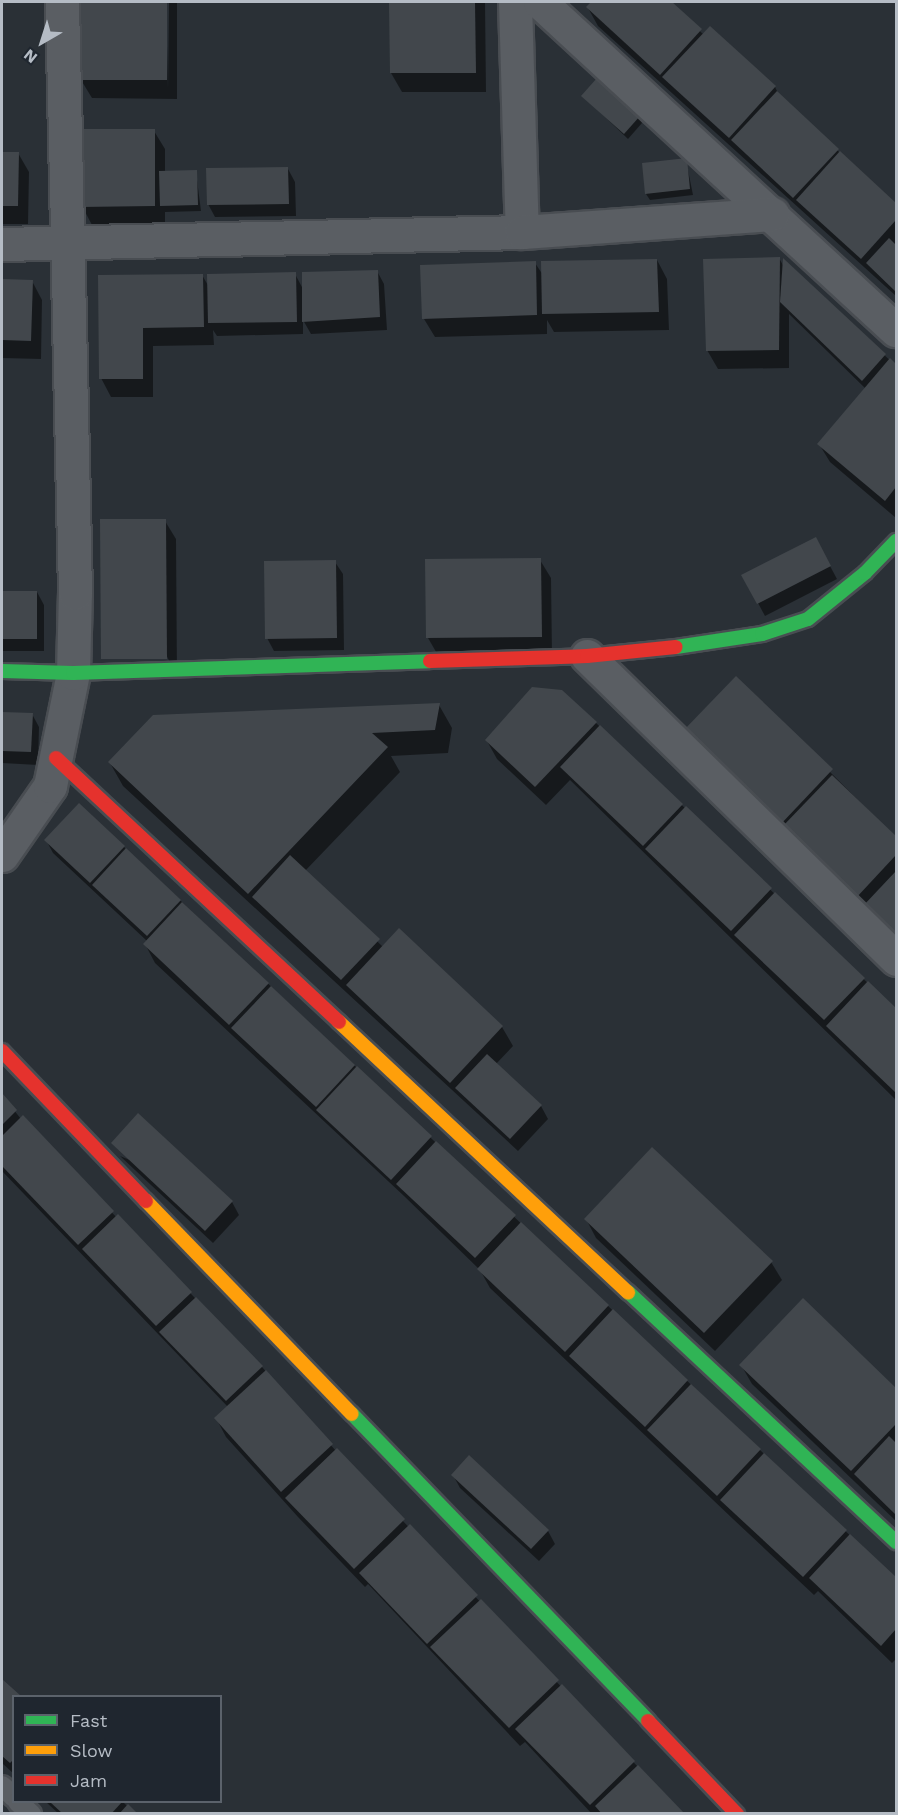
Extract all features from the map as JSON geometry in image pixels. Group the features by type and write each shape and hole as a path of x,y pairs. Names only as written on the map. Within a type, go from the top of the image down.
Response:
{"street":[{"path":"2,855 50,786 73,673 75,593 62,2"},
{"path":"515,2 522,232"},
{"path":"540,2 897,330"},
{"path":"2,244 66,245 522,232 772,213"},
{"path":"2,671 73,673 587,657 751,636 808,619 865,573 897,541"},
{"path":"587,657 897,959"},
{"path":"56,758 897,1542"},
{"path":"2,1051 737,1814"}],"lane":[{"path":"19,1803 31,1814"}],"building":[{"path":"80,2 167,2 167,80 80,80"},
{"path":"389,2 475,2 476,73 390,73"},
{"path":"591,2 672,2 702,29 660,75 586,7"},
{"path":"710,26 776,86 729,138 662,77"},
{"path":"597,78 640,116 624,134 581,96"},
{"path":"777,91 839,149 793,198 731,140"},
{"path":"80,129 155,129 155,206 80,207"},
{"path":"840,151 896,203 896,220 861,259 796,200"},
{"path":"2,152 19,152 18,206 2,206"},
{"path":"687,158 690,189 645,194 642,163"},
{"path":"288,167 289,204 207,205 206,168"},
{"path":"197,170 198,205 160,206 159,171"},
{"path":"889,238 896,245 896,292 866,263"},
{"path":"780,257 779,350 706,351 703,259"},
{"path":"783,258 886,354 862,381 780,302"},
{"path":"657,259 659,312 542,314 541,261"},
{"path":"536,261 537,315 422,319 420,265"},
{"path":"378,270 380,317 302,322 302,272"},
{"path":"296,272 297,322 208,323 207,274"},
{"path":"203,274 204,327 143,328 143,379 99,379 98,275"},
{"path":"2,279 33,280 31,341 2,340"},
{"path":"890,358 896,364 896,487 885,501 817,444"},
{"path":"100,519 166,519 167,659 101,659"},
{"path":"816,537 831,566 757,604 741,575"},
{"path":"541,558 542,637 426,638 425,559"},
{"path":"336,560 337,638 265,639 264,561"},
{"path":"2,591 37,591 37,639 2,639"},
{"path":"736,676 833,769 780,825 682,732"},
{"path":"532,687 562,690 597,722 535,787 485,740"},
{"path":"440,703 435,730 372,733 388,747 248,894 108,762 153,715"},
{"path":"2,712 33,713 31,752 2,751"},
{"path":"600,725 683,804 643,846 560,767"},
{"path":"832,775 896,836 896,855 856,898 782,827"},
{"path":"79,803 125,846 90,883 44,840"},
{"path":"686,806 772,888 731,931 645,849"},
{"path":"126,848 181,900 147,936 92,885"},
{"path":"290,855 380,939 341,980 252,897"},
{"path":"896,871 896,937 863,906"},
{"path":"775,892 865,978 824,1020 734,935"},
{"path":"182,902 269,983 229,1025 143,944"},
{"path":"399,928 503,1026 450,1083 346,985"},
{"path":"868,981 896,1008 896,1093 826,1026"},
{"path":"271,986 355,1065 316,1107 231,1028"},
{"path":"487,1054 542,1105 510,1139 455,1088"},
{"path":"357,1066 432,1136 391,1180 316,1110"},
{"path":"2,1093 17,1110 2,1125"},
{"path":"138,1113 233,1201 205,1231 111,1143"},
{"path":"23,1115 114,1211 78,1245 2,1166 2,1136"},
{"path":"436,1141 516,1215 475,1258 396,1184"},
{"path":"652,1147 773,1261 704,1333 584,1219"},
{"path":"118,1214 192,1292 156,1326 82,1249"},
{"path":"521,1222 609,1305 565,1352 477,1269"},
{"path":"196,1297 263,1366 226,1401 159,1332"},
{"path":"803,1298 896,1388 896,1424 851,1471 739,1365"},
{"path":"613,1309 688,1380 645,1427 569,1356"},
{"path":"266,1370 333,1444 281,1492 214,1418"},
{"path":"691,1384 761,1449 717,1496 647,1430"},
{"path":"889,1436 896,1443 896,1515 854,1474"},
{"path":"337,1448 405,1519 354,1569 285,1498"},
{"path":"764,1453 847,1530 803,1577 720,1500"},
{"path":"469,1455 549,1530 531,1549 451,1475"},
{"path":"410,1524 478,1595 427,1644 359,1573"},
{"path":"850,1534 896,1577 896,1629 881,1646 809,1578"},
{"path":"481,1599 559,1680 509,1728 430,1647"},
{"path":"2,1679 20,1695 12,1695 12,1761 10,1763 2,1756"},
{"path":"562,1684 635,1761 590,1805 515,1729"},
{"path":"638,1765 685,1814 602,1814 595,1806"},
{"path":"51,1803 121,1803 111,1814 63,1814"},
{"path":"128,1804 138,1814 119,1814"}],"traffic: fast":[{"path":"676,647 762,634 808,619 865,573 896,541"},
{"path":"2,671 73,673 430,661"},
{"path":"628,1292 896,1542"},
{"path":"352,1414 648,1721"}],"traffic: slow":[{"path":"339,1022 628,1292"},
{"path":"146,1201 352,1414"}],"traffic: jam":[{"path":"430,661 587,656 676,647"},
{"path":"56,758 339,1022"},
{"path":"2,1051 146,1201"},
{"path":"648,1721 737,1814"}]}
